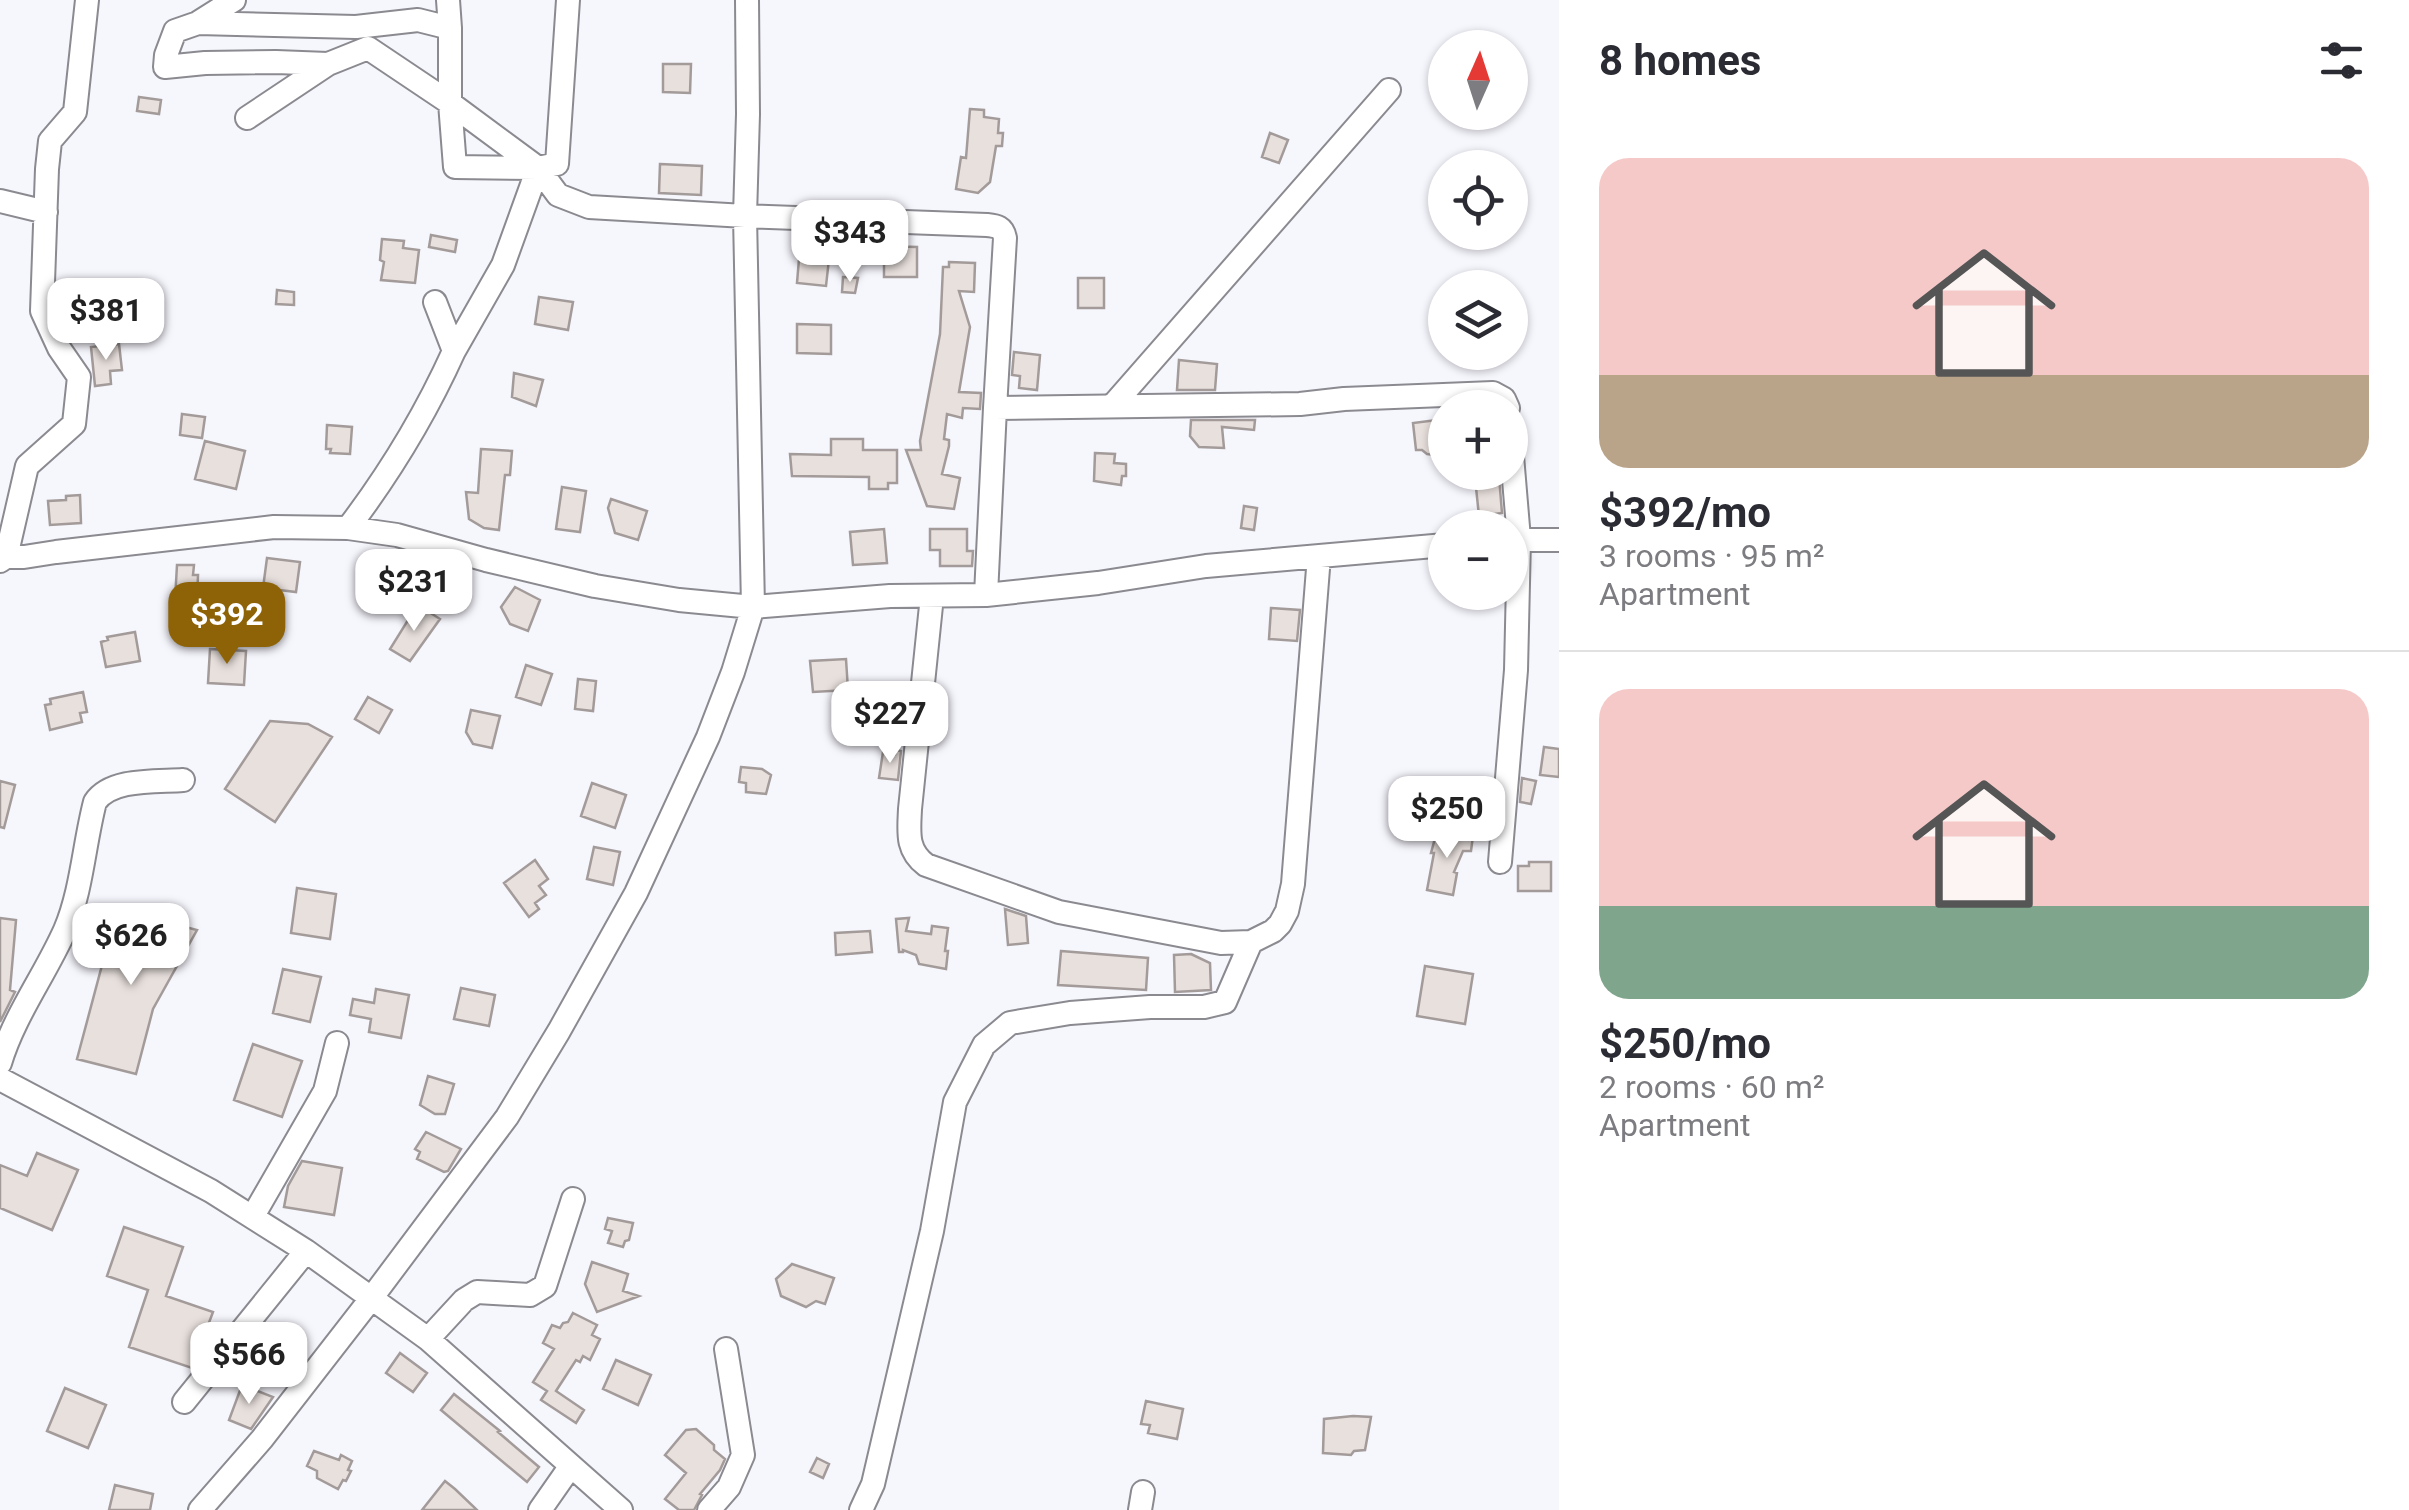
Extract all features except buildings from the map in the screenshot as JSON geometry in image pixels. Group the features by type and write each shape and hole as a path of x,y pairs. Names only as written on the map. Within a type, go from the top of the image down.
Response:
{"street":[{"path":"87,0 75,112 50,141 46,169 42,311 59,348 79,377 74,424 27,466 3,559 274,527 348,528 411,538 595,586 753,607 830,599 986,595 1206,566 1428,546"},
{"path":"234,0 198,23 175,31 166,67 240,62 328,64"},
{"path":"448,0 455,167 538,168 557,164 568,0"},
{"path":"200,1510 262,1439 507,1116 560,1030 636,892 708,737 733,672 753,607 745,216 747,0"},
{"path":"198,23 356,27 418,20 450,28"},
{"path":"248,118 328,64 368,48 538,168 558,195 589,207 987,224 1000,228 1006,238 986,595"},
{"path":"1113,405 1389,90"},
{"path":"348,528 379,487 503,265 538,168"},
{"path":"0,202 46,212"},
{"path":"435,302 454,351"},
{"path":"995,408 1300,404 1428,396"},
{"path":"1528,540 1559,540"},
{"path":"932,596 910,809 909,837 917,858 1059,912 1220,943 1251,942 1273,932 1280,924 1293,884 1320,556"},
{"path":"1500,862 1516,670 1516,610"},
{"path":"0,1063 66,927 77,894 94,802 101,792 118,786 183,780"},
{"path":"861,1510 873,1484 932,1231 955,1102 984,1045 1010,1023 1070,1014 1204,1007 1225,1002 1251,942"},
{"path":"252,1216 324,1091 337,1043"},
{"path":"0,1079 163,1165 306,1251 428,1339 621,1510"},
{"path":"428,1339 464,1300 477,1292 530,1294 546,1286 572,1199"},
{"path":"184,1402 306,1251"},
{"path":"709,1510 729,1487 743,1454 726,1349"},
{"path":"540,1510 570,1467"}]}
